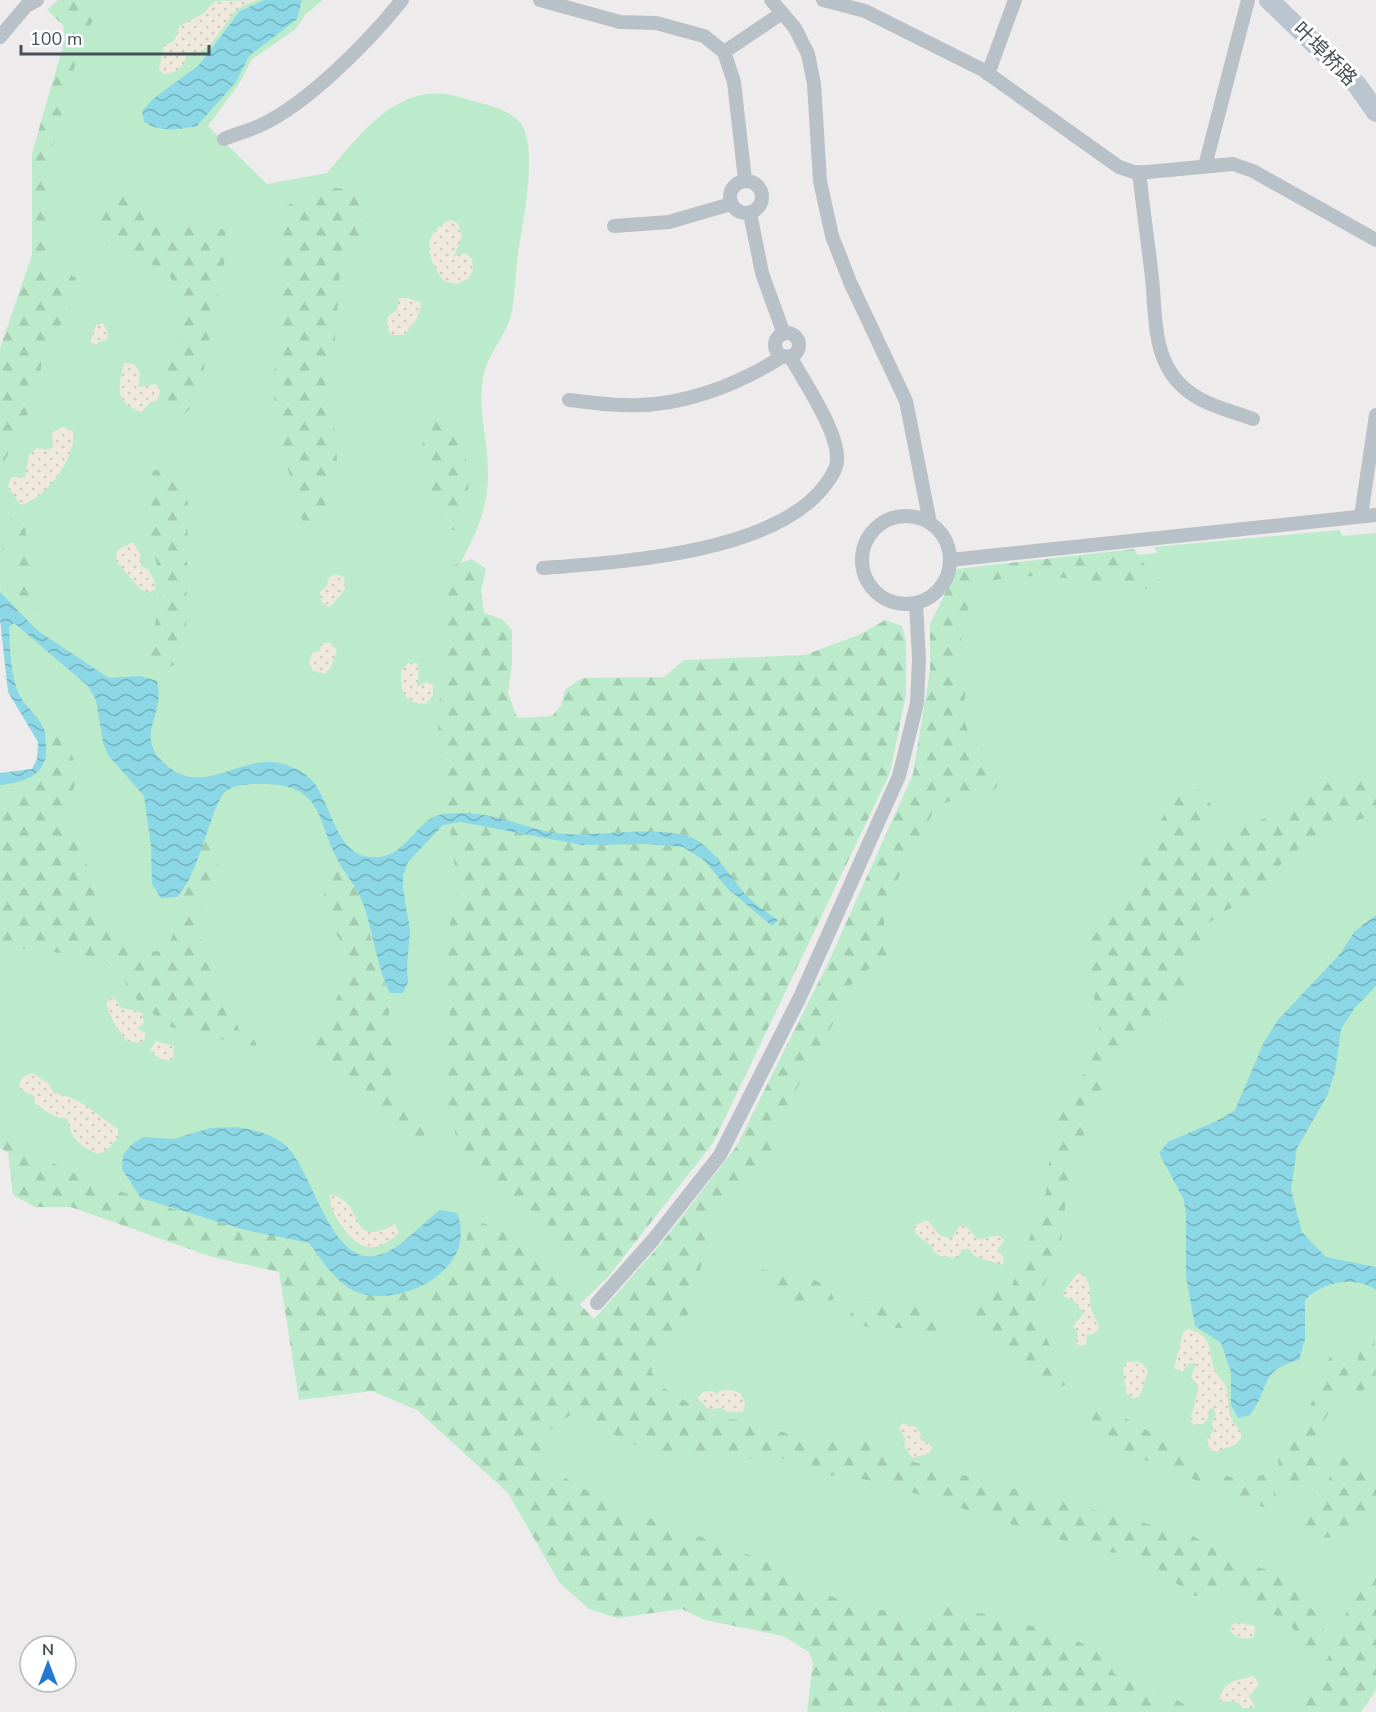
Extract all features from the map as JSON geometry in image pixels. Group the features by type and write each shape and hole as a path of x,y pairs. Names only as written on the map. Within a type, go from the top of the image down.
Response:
{"street":[{"path":"0,37 26,6 37,0"},
{"path":"224,139 261,125 293,105 367,40 402,0"},
{"path":"540,0 620,22 656,23 704,36 724,52 734,82 746,180"},
{"path":"771,0 795,28 808,54 814,84 820,181 832,236 850,282 906,401 930,523"},
{"path":"823,0 860,5 945,49 988,74 1119,167 1139,172 1233,164 1253,171 1376,240"},
{"path":"988,74 1015,0"},
{"path":"1204,166 1248,0"},
{"name":"叶埠桥路","path":"1269,0 1357,84 1376,112"},
{"path":"724,52 782,13"},
{"path":"1139,172 1153,286 1154,321 1161,351 1171,373 1198,399 1253,419"},
{"path":"746,180 759,187 762,197 758,207 750,213 739,212 731,204 732,188 746,180"},
{"path":"614,226 669,222 731,204"},
{"path":"569,400 626,406 668,402 707,392 763,369 796,352 798,344 792,335 784,334 762,273 750,213"},
{"path":"543,568 616,562 693,550 737,539 799,510 819,494 835,468 837,460 835,446 829,429 786,356"},
{"path":"1360,516 1376,415"},
{"path":"950,560 1376,515"},
{"path":"910,517 930,523 940,533 948,546 950,560 948,574 941,587 930,597 916,603 901,604 887,600 874,592 864,572 862,551 872,532 889,519 910,517"},
{"path":"597,1303 652,1240 720,1155 800,997 899,776 917,703 919,659 916,603"}],"green space":[{"path":"58,0 101,0 76,61 52,150 46,271 65,271 76,278 70,308 42,357 39,391 0,470 0,348 32,255 32,153 65,39 63,25 47,10"},
{"path":"88,0 323,0 305,15 296,29 252,59 239,84 208,126 267,184 327,173 354,141 385,112 421,95 441,94 463,98 504,111 512,115 523,127 527,140 529,174 511,316 489,358 482,386 482,412 488,464 487,491 481,518 453,578 484,1148 608,1277 484,1398 296,1260 54,1177 0,1144 0,778 35,771 41,752 40,734 10,687 0,586 0,422 38,280 40,152"},
{"path":"336,188 356,190 367,212 365,231 356,251 340,274 335,341 329,370 337,459 330,512 319,530 305,531 276,425 273,383 277,350 278,262 285,206"},
{"path":"111,192 121,193 138,200 152,211 169,233 197,224 210,225 225,231 227,246 198,399 184,415 169,414 167,369 177,345 177,310 173,281 162,267 131,259 109,246 103,236 101,225 103,210"},
{"path":"454,416 468,473 467,500 456,530 443,529 426,470 423,446 424,433 431,417"},
{"path":"173,465 182,475 188,504 186,641 176,664 161,670 140,661 142,653 153,638 161,585 151,537 149,488 153,471"},
{"path":"0,480 4,550 2,572 0,572"},
{"path":"10,514 18,516 25,528 37,608 34,614 19,596 17,540"},
{"path":"1340,530 1342,536 1376,533 1376,1679 1353,1712 1170,1712 1051,1685 573,1501 516,1463 744,1154 920,774 963,571 1158,553 1154,547"},
{"path":"1134,549 1148,570 1160,581 1163,589 1160,593 1107,576 1103,582 1053,577 1023,577 973,585 952,682 965,692 965,722 974,741 998,774 997,786 988,797 951,801 932,814 885,903 884,926 892,939 885,957 861,974 850,987 840,1011 772,1133 780,1140 774,1154 755,1166 747,1183 727,1206 708,1221 705,1250 690,1310 682,1324 667,1339 651,1371 661,1386 705,1413 724,1419 755,1421 805,1441 839,1436 867,1437 906,1460 1193,1536 1235,1560 1271,1571 1294,1590 1323,1621 1322,1642 1317,1650 1308,1657 1301,1653 1290,1624 1241,1596 1224,1592 1195,1596 1154,1565 1117,1553 1096,1551 907,1491 844,1474 820,1477 791,1460 767,1456 745,1459 651,1452 596,1426 574,1412 545,1434 541,1453 548,1468 607,1502 774,1564 798,1581 853,1606 902,1613 919,1627 938,1609 947,1607 1007,1619 1055,1633 1094,1649 1107,1658 1114,1674 1158,1690 1199,1712 807,1712 813,1663 809,1652 783,1636 705,1620 682,1609 617,1618 589,1609 559,1582 508,1493 417,1410 372,1391 299,1400 279,1272 212,1257 71,1207 35,1207 13,1195 8,1153 0,1148 0,1135 36,1155 111,1188 189,1213 309,1243 328,1269 379,1295 415,1290 452,1275 465,1252 470,1218 503,1231 532,1255 594,1319 660,1245 736,1147 829,961 913,774 930,670 930,624 957,569"},
{"path":"472,559 486,569 481,591 484,613 502,619 512,630 512,664 508,693 517,718 552,716 561,706 565,690 582,678 664,677 684,660 805,655 861,634 885,620 902,626 906,641 906,695 890,773 713,1143 608,1277 594,1279 553,1232 519,1210 460,1153 449,1107 442,1049 450,1016 445,946 458,890 438,739 439,703 446,667 443,615 438,591 448,567"},
{"path":"53,725 74,759 76,776 65,815 95,883 103,913 145,951 155,952 163,949 169,943 176,926 177,897 186,889 207,835 219,851 218,871 204,898 198,927 214,984 233,1011 239,1030 254,1040 258,1048 167,1026 127,991 123,969 86,956 0,946 0,792 36,786 51,762"},
{"path":"1376,778 1376,814 1339,827 1294,852 1280,865 1255,899 1246,898 1205,925 1204,939 1169,1019 1119,1049 1091,1111 1066,1197 1061,1244 1037,1303 1037,1320 1066,1377 1065,1385 1057,1388 973,1320 975,1303 991,1290 1012,1286 1046,1193 1053,1124 1075,1082 1089,1069 1100,1033 1088,962 1091,941 1102,923 1121,910 1137,891 1135,874 1174,794 1199,790 1212,806 1204,843 1275,814 1332,780 1366,781"},
{"path":"338,861 354,881 383,980 390,993 388,1028 395,1049 389,1092 404,1103 421,1109 425,1141 422,1145 411,1144 397,1122 379,1116 374,1102 324,1068 317,1059 314,1042 350,972 346,954 324,907 328,880"},
{"path":"760,1269 806,1276 829,1287 834,1299 806,1308 799,1307 783,1288 762,1281"},
{"path":"872,1300 879,1308 916,1304 933,1308 946,1320 942,1334 908,1328 870,1327 856,1322 850,1316 856,1302"},
{"path":"1374,1338 1376,1379 1362,1391 1353,1390 1360,1345 1364,1340"},
{"path":"1345,1348 1349,1362 1346,1385 1343,1394 1320,1426 1314,1473 1311,1478 1302,1483 1285,1482 1279,1475 1278,1460 1282,1450 1298,1428 1314,1398 1320,1373 1331,1356"},
{"path":"1092,1399 1173,1445 1204,1468 1242,1481 1265,1474 1283,1508 1281,1514 1123,1451 1083,1410"},
{"path":"1335,1451 1360,1472 1376,1480 1376,1510 1338,1534 1320,1537 1310,1533 1298,1522 1299,1515 1304,1505 1312,1497 1328,1486 1331,1466 1329,1457"},
{"path":"1376,1573 1376,1690 1361,1712 1300,1712 1337,1640 1355,1587"}],"sand":[{"path":"258,0 235,12 214,40 202,51 187,53 182,66 176,71 163,74 159,69 164,45 174,41 180,26 204,13 215,1"},
{"path":"450,220 458,223 462,236 454,256 465,253 472,259 473,270 468,279 457,284 444,281 433,264 429,248 434,233"},
{"path":"399,298 408,298 422,303 416,320 404,335 391,335 387,328 388,316 397,310"},
{"path":"103,323 108,333 107,339 96,344 90,342 96,325"},
{"path":"124,363 134,364 140,373 138,387 156,384 160,390 158,400 151,402 141,412 126,404 122,399 120,380"},
{"path":"62,427 73,431 73,441 65,464 40,495 21,505 8,487 11,477 25,477 29,455 37,448 49,450 54,444 51,433"},
{"path":"133,542 140,554 141,566 148,569 154,580 155,589 149,593 140,589 116,561 117,550"},
{"path":"335,574 344,577 345,589 329,608 321,601 320,592 327,586 328,578"},
{"path":"329,642 337,650 331,667 325,674 313,671 309,663 312,653 320,651 321,644"},
{"path":"408,663 417,663 419,670 417,687 426,682 433,685 433,695 426,704 413,702 405,695 401,685 401,671"},
{"path":"114,997 120,1007 142,1013 144,1023 137,1028 147,1034 142,1043 127,1041 114,1023 106,1003"},
{"path":"156,1041 174,1046 173,1060 160,1058 150,1050"},
{"path":"32,1073 48,1083 54,1093 74,1099 118,1129 118,1138 108,1149 99,1154 82,1145 71,1132 68,1119 46,1111 35,1103 34,1095 28,1094 19,1087 22,1077"},
{"path":"330,1194 342,1199 362,1228 369,1232 379,1231 395,1224 399,1233 382,1245 367,1247 361,1245 348,1234 336,1217 331,1207"},
{"path":"926,1220 947,1238 952,1238 960,1226 966,1226 978,1239 1000,1236 1004,1240 997,1250 1004,1258 1003,1265 976,1257 969,1249 963,1249 957,1258 940,1256 933,1251 933,1247 915,1233 914,1226"},
{"path":"1077,1274 1082,1274 1088,1282 1090,1303 1099,1327 1096,1333 1087,1335 1086,1344 1081,1346 1076,1344 1078,1333 1073,1326 1084,1313 1073,1300 1063,1296 1064,1291"},
{"path":"1188,1329 1197,1332 1207,1340 1216,1373 1225,1386 1231,1416 1241,1431 1241,1438 1236,1444 1216,1452 1210,1450 1207,1440 1214,1429 1212,1423 1216,1414 1213,1408 1209,1409 1208,1419 1203,1424 1194,1425 1190,1421 1198,1390 1198,1385 1191,1377 1196,1363 1190,1363 1182,1372 1174,1368 1183,1332"},
{"path":"1137,1361 1144,1365 1148,1372 1139,1397 1132,1398 1126,1393 1123,1369 1127,1362"},
{"path":"732,1390 741,1394 745,1403 743,1412 727,1412 722,1408 709,1409 697,1398 703,1392 713,1391 717,1395 719,1391"},
{"path":"902,1423 916,1427 921,1434 920,1440 929,1443 932,1448 928,1454 912,1458 903,1443 906,1439 899,1429"},
{"path":"1233,1624 1255,1626 1254,1637 1241,1638 1232,1633 1230,1630"},
{"path":"1254,1676 1259,1685 1249,1696 1255,1708 1243,1708 1238,1702 1220,1701 1223,1690 1231,1683"}],"water":[{"path":"264,0 302,0 297,19 249,56 236,82 197,126 169,129 144,122 142,111 153,99 199,65 240,11"},
{"path":"0,592 38,631 109,678 140,676 157,681 158,704 151,742 154,751 162,761 177,773 193,777 208,776 256,763 272,762 289,766 305,774 315,783 341,837 355,852 364,856 379,857 390,854 400,848 424,823 444,814 492,816 563,834 670,833 686,836 705,846 750,899 778,920 772,926 727,888 705,861 683,847 646,844 582,845 461,822 443,825 408,862 403,876 410,930 408,982 403,993 390,993 381,972 361,899 337,859 314,805 296,790 281,785 261,784 248,784 226,791 216,809 185,887 177,897 161,898 152,884 151,846 144,796 108,755 103,742 96,700 88,686 14,623 9,627 13,676 20,697 44,729 46,755 43,764 33,776 18,782 0,785 0,773 32,769 37,759 38,742 8,692 0,619"},
{"path":"1376,915 1376,986 1354,1009 1341,1029 1335,1072 1327,1096 1297,1148 1291,1190 1302,1232 1326,1257 1376,1267 1376,1290 1358,1283 1339,1283 1320,1289 1305,1300 1305,1339 1299,1360 1286,1364 1271,1374 1250,1415 1238,1418 1231,1405 1231,1372 1221,1343 1195,1326 1186,1276 1184,1200 1159,1153 1168,1142 1223,1118 1235,1110 1264,1042 1278,1020 1340,954 1355,931"},
{"path":"237,1127 256,1131 284,1144 295,1157 337,1235 351,1249 366,1256 385,1253 400,1244 440,1210 457,1213 461,1235 456,1254 444,1270 427,1283 408,1292 387,1296 366,1295 349,1288 337,1279 309,1243 245,1230 141,1198 122,1169 123,1155 131,1145 143,1137 174,1139 210,1128"}]}
